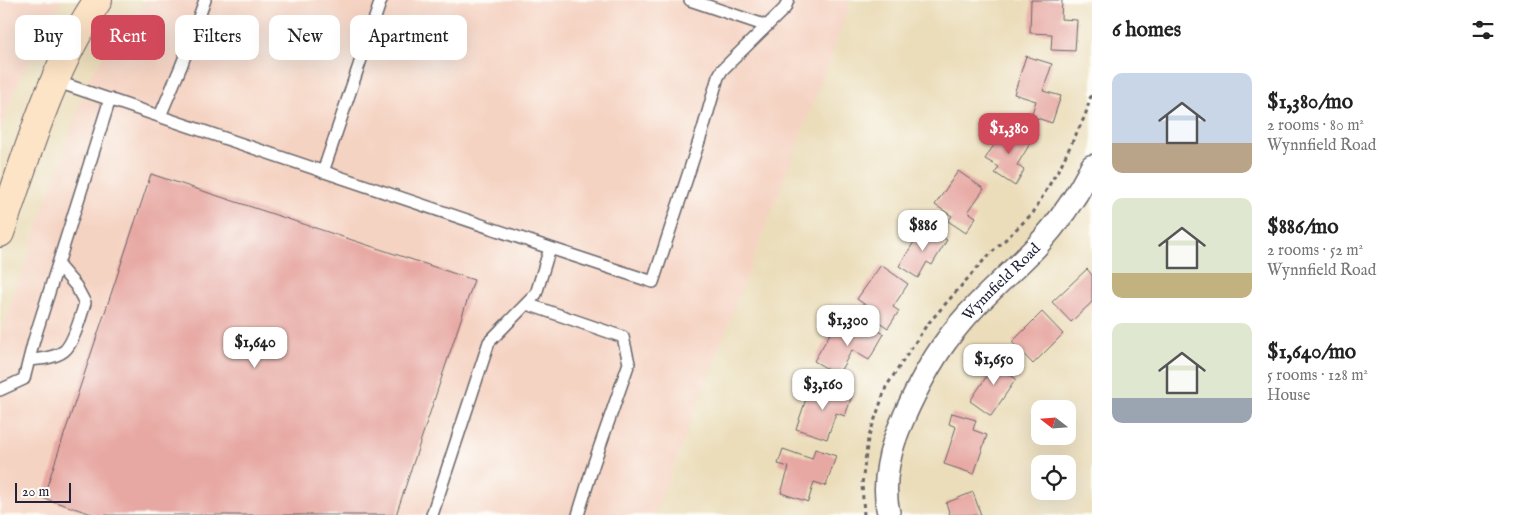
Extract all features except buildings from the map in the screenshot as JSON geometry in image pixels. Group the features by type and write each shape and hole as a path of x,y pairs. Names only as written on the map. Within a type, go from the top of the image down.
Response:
{"street":[{"path":"0,233 32,136 59,70 98,0"},
{"name":"Wynnfield Road","path":"889,515 887,474 894,439 918,387 947,339 984,297 1045,236 1081,189 1092,166"}],"lane":[{"path":"160,116 182,64 205,0"},
{"path":"323,172 381,0"},
{"path":"690,0 766,26"},
{"path":"55,81 654,282 718,77 722,70 785,8 788,0"},
{"path":"0,390 24,379 110,99"},
{"path":"432,515 489,342 536,294 550,248"},
{"path":"29,360 44,359 64,351 77,330 85,303 76,286 58,265"},
{"path":"527,304 623,337 629,363 578,515"}],"shaded area":[{"path":"0,0 62,0 54,15 15,15 15,60 31,60 14,92 0,133"},
{"path":"147,0 851,0 655,515 0,515 0,336 91,73 101,60 165,60 165,15 135,15"}]}
